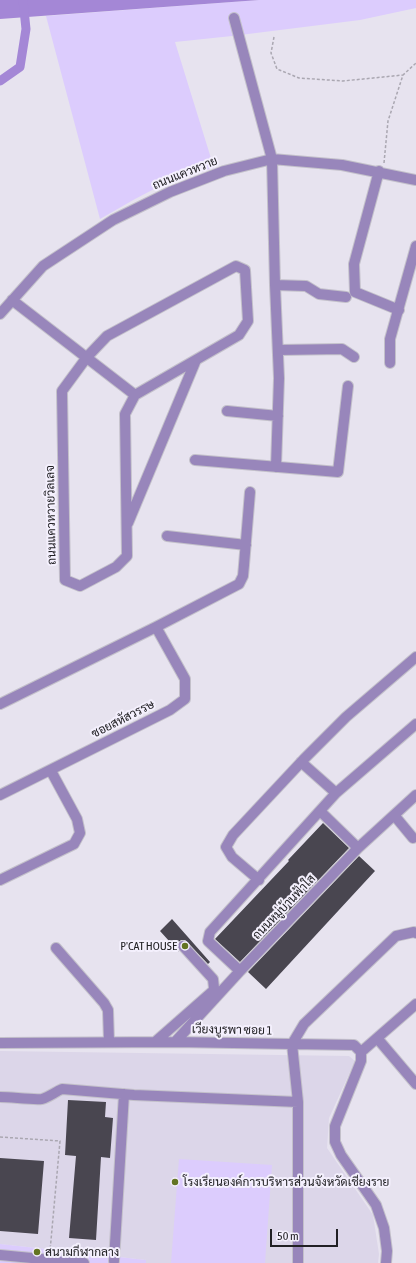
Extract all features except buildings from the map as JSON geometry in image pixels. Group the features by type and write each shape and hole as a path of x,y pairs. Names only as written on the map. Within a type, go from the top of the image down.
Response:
{"street":[{"path":"234,18 272,159 279,378 276,467"},
{"name":"ถนนแควหวาย","path":"0,314 44,266 113,220 170,192 224,171 272,159 342,165 416,178"},
{"path":"381,172 354,264 355,292 399,310"},
{"path":"390,363 390,339 416,246"},
{"name":"ถนนแควหวายวิลเลจ","path":"236,266 245,270 248,321 239,336 135,395 125,414 127,556 116,567 80,586 65,580 62,391 87,357 107,336 236,266"},
{"path":"275,285 306,286 319,294 346,297"},
{"path":"12,300 135,395"},
{"path":"278,350 342,349 354,357"},
{"name":"ถนนแควหวายวิลเลจ","path":"126,527 196,360"},
{"path":"195,460 338,472 348,386"},
{"path":"227,411 278,416"},
{"path":"0,704 232,589 239,584 243,576 250,492"},
{"path":"168,536 246,545"},
{"name":"ซอยสหัสวรรษ","path":"0,795 51,771 170,710 185,699 185,680 156,627"},
{"path":"259,880 232,857 226,847 233,835 346,718 416,657"},
{"path":"240,971 208,941 210,932 259,880 336,793 416,724"},
{"path":"302,762 336,793"},
{"path":"0,880 74,844 80,833 77,819 51,771"},
{"name":"ถนนหมู่บ้านฟ้าใส","path":"175,1042 240,971 358,848 416,794"},
{"path":"320,811 358,848"},
{"path":"394,815 413,838"},
{"path":"298,1263 298,1102 292,1044 304,1024 396,936 414,932 416,933"},
{"path":"155,1042 213,991 214,988 212,979 183,946"},
{"path":"56,948 104,1003 108,1010 109,1042"},
{"path":"386,1263 387,1252 384,1228 376,1205 341,1155 335,1142 335,1126 361,1062 361,1052 416,1004"},
{"path":"377,1038 416,1084"},
{"name":"เวียงบูรพา ซอย 1","path":"0,1043 175,1042 354,1045 361,1052"},
{"path":"0,1096 41,1099 62,1089 124,1094 298,1102"},
{"path":"113,1262 124,1094"},
{"path":"0,1255 84,1263"}],"path":[{"path":"274,37 271,53 277,69 299,78 342,81 403,75"},
{"path":"381,172 388,121 403,75 416,63"},
{"path":"0,1137 60,1141 50,1260"}],"shaded area":[{"path":"0,0 259,0 0,19"},
{"path":"259,0 416,0 416,8 360,20 175,42 214,168 181,175 100,219 46,16"},
{"name":"โรงเรียนองค์การบริหารส่วนจังหวัดเชียงราย","path":"0,1051 349,1056 355,1061 329,1118 327,1148 373,1215 379,1254 378,1263 146,1263 146,1260 0,1244"},
{"path":"179,1159 272,1165 265,1263 171,1263"},
{"name":"สนามกีฬากลาง","path":"0,1244 146,1260 146,1263 0,1263"}],"waterway":[{"path":"0,81 20,67 26,29 23,0"}],"place":[{"name":"P'CAT HOUSE","path":"185,946"},
{"name":"โรงเรียนองค์การบริหารส่วนจังหวัดเชียงราย","path":"175,1182"},
{"name":"สนามกีฬากลาง","path":"37,1252"}]}
